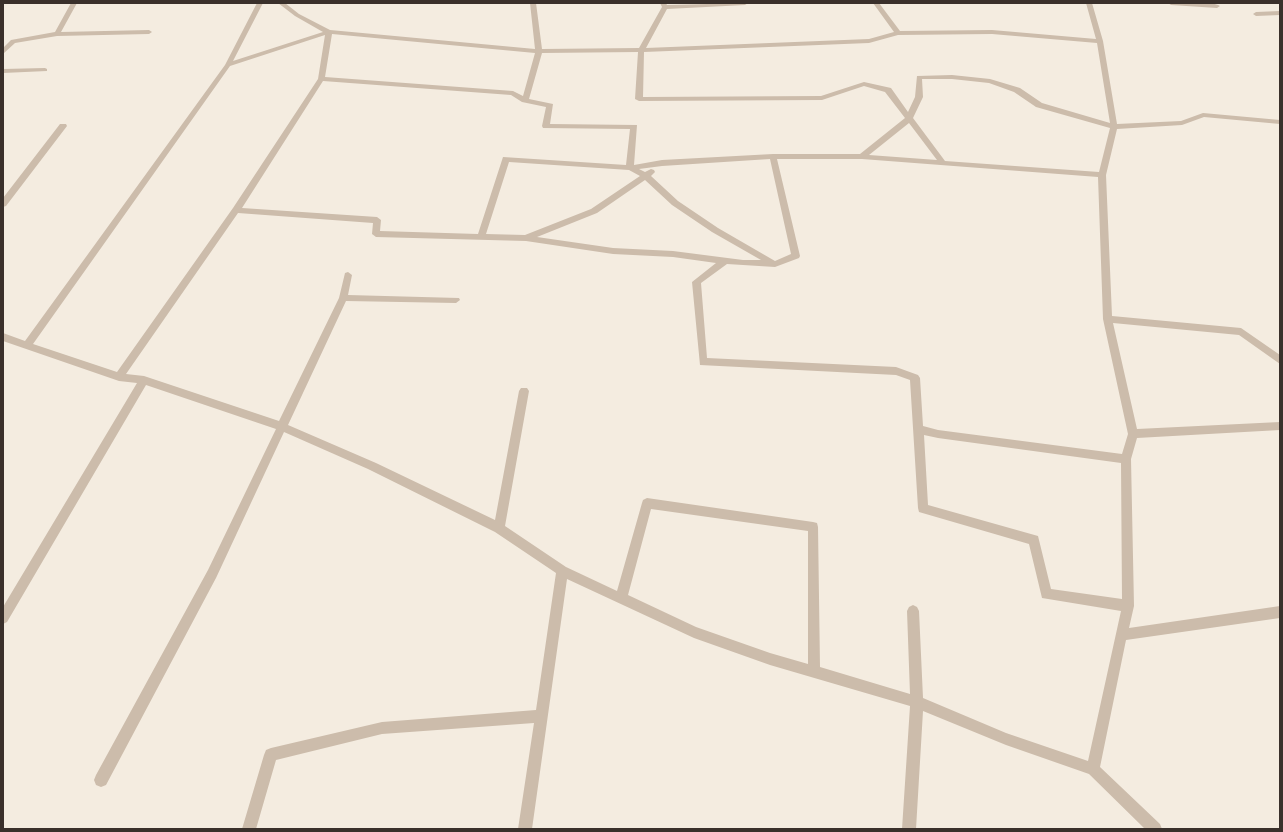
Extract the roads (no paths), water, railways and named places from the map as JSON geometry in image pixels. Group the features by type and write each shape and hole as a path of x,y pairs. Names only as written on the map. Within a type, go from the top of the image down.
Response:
{"street":[{"path":"57,34 74,3"},
{"path":"28,344 228,65 260,3"},
{"path":"281,3 297,15 329,32 539,51 641,50 869,41 898,33 992,32 1100,41"},
{"path":"525,100 539,51 533,3"},
{"path":"745,3 664,5 641,50 639,100 822,98 864,84 888,90 908,119 943,164"},
{"path":"876,3 898,33"},
{"path":"1089,3 1100,41 1114,127 1102,175 1108,319 1133,434 1126,459 1128,606 1093,769"},
{"path":"1171,3 1218,6"},
{"path":"1256,14 1280,14"},
{"path":"3,52 13,40 57,34 149,32"},
{"path":"228,65 329,32"},
{"path":"118,377 236,210 321,78 329,32"},
{"path":"3,71 45,70"},
{"path":"862,157 908,119 919,97 919,77 990,81 1017,90 1039,105 1114,127 1182,124 1203,115 1280,122"},
{"path":"321,78 513,93 525,100 550,106 546,126 634,127 630,168"},
{"path":"3,204 63,126"},
{"path":"236,210 377,220 376,234 526,238 613,251 673,254 725,261 775,264 796,256 774,156"},
{"path":"481,238 506,159 630,168 662,163 774,156 862,157 1102,175"},
{"path":"526,238 594,211 646,176 662,163"},
{"path":"630,168 646,176 675,203 715,230 775,264"},
{"path":"725,261 696,282 703,362 896,372 915,378 923,508 1034,540 1046,594 1128,606"},
{"path":"101,780 212,574 343,298 348,275"},
{"path":"343,298 456,300"},
{"path":"1108,319 1241,332 1280,360"},
{"path":"3,337 28,344 118,377 144,380 283,427 372,466 499,528 562,571 694,632 770,659 917,702 1006,740 1093,769 1155,829"},
{"path":"3,618 144,380"},
{"path":"499,528 524,390"},
{"path":"1133,434 1280,426"},
{"path":"918,429 938,434 1126,459"},
{"path":"621,599 647,503 813,527 814,672"},
{"path":"524,829 562,571"},
{"path":"909,829 917,702 913,611"},
{"path":"1121,634 1280,612"},
{"path":"249,829 271,755 382,728 541,716"}]}
